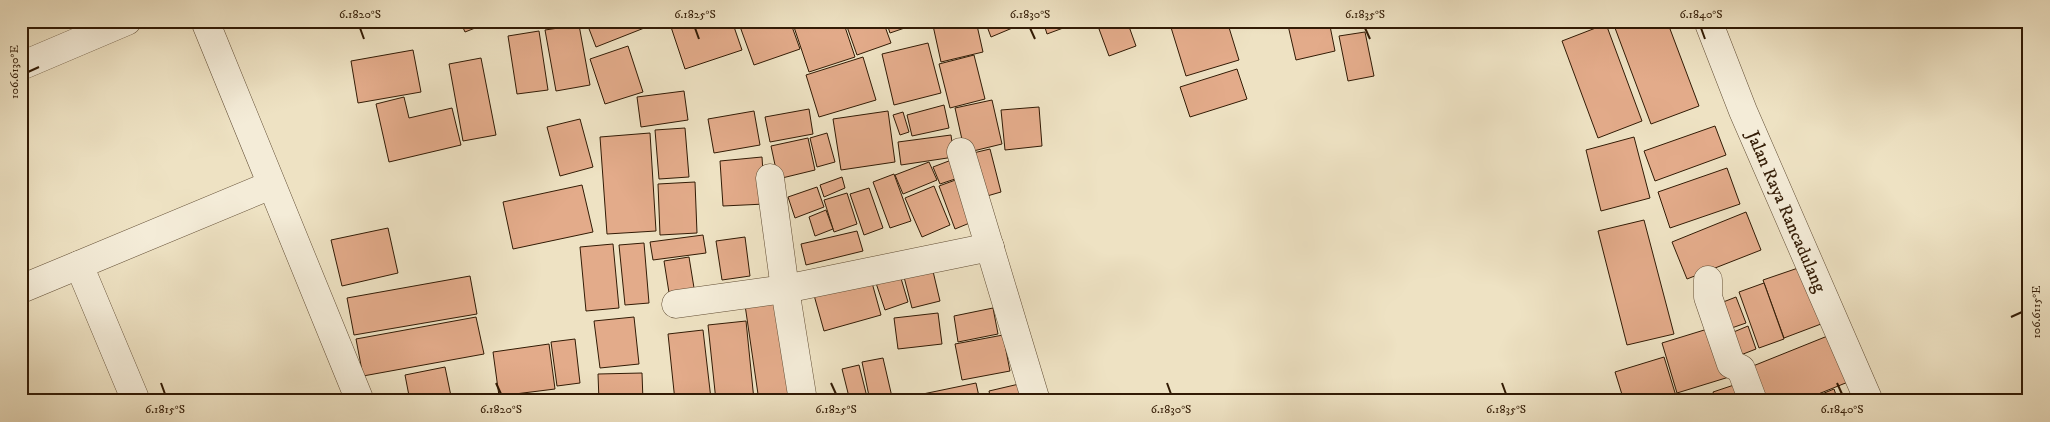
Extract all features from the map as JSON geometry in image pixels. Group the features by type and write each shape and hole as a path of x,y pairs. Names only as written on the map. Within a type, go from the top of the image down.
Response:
{"street":[{"path":"21,66 127,21"},
{"path":"205,21 360,401"},
{"name":"Jalan Raya Rancadulang","path":"1708,21 1743,111 1869,401"},
{"path":"961,152 1036,401"},
{"path":"770,178 803,401"},
{"path":"21,289 271,185"},
{"path":"676,304 785,289 990,247"},
{"path":"79,265 136,401"},
{"path":"1708,280 1708,297 1731,364 1741,369 1753,401"}],"building":[{"path":"460,21 493,21 465,32"},
{"path":"586,21 662,21 596,47"},
{"path":"669,21 732,21 742,50 685,69"},
{"path":"738,21 790,21 800,49 754,65"},
{"path":"792,21 843,21 855,57 809,72"},
{"path":"845,21 883,21 891,43 857,55"},
{"path":"886,21 925,21 890,33"},
{"path":"932,21 976,21 983,52 941,62"},
{"path":"985,21 1029,21 991,37"},
{"path":"1043,21 1082,21 1047,34"},
{"path":"1119,21 1127,21 1136,46 1109,56 1099,29"},
{"path":"1169,21 1227,21 1239,60 1186,76"},
{"path":"1287,21 1329,21 1335,51 1296,60"},
{"path":"1336,21 1356,21 1336,25"},
{"path":"1634,21 1667,21 1699,106 1651,124 1615,28"},
{"path":"1606,24 1642,121 1598,138 1562,41"},
{"path":"579,25 590,85 556,91 545,30"},
{"path":"539,31 548,90 517,94 508,36"},
{"path":"1365,32 1374,76 1348,81 1339,36"},
{"path":"928,43 941,93 894,105 882,54"},
{"path":"628,46 643,92 605,104 590,59"},
{"path":"413,50 421,92 358,103 351,61"},
{"path":"974,55 985,99 950,108 939,64"},
{"path":"863,57 876,100 819,117 806,75"},
{"path":"481,58 496,135 463,141 449,64"},
{"path":"1237,69 1247,99 1190,117 1180,87"},
{"path":"684,91 688,120 641,127 637,97"},
{"path":"404,97 409,118 452,108 461,145 389,162 376,104"},
{"path":"992,100 1002,144 965,153 955,108"},
{"path":"944,105 949,128 912,136 907,115"},
{"path":"1039,107 1042,146 1005,150 1001,110"},
{"path":"809,109 813,134 770,142 765,117"},
{"path":"754,111 760,145 714,153 708,119"},
{"path":"888,111 895,162 841,170 833,119"},
{"path":"903,112 909,132 900,135 893,115"},
{"path":"580,119 593,167 560,176 547,127"},
{"path":"1715,126 1726,155 1655,181 1644,151"},
{"path":"685,128 689,177 659,179 655,130"},
{"path":"650,133 656,231 607,234 600,137"},
{"path":"827,133 835,162 817,167 810,138"},
{"path":"951,135 954,157 901,165 898,142"},
{"path":"1634,137 1650,198 1601,211 1586,150"},
{"path":"808,138 815,170 778,179 771,146"},
{"path":"990,149 1001,192 980,198 969,154"},
{"path":"762,157 765,204 723,206 720,161"},
{"path":"954,159 961,177 940,184 933,167"},
{"path":"929,162 937,180 903,194 895,175"},
{"path":"1727,168 1740,204 1670,228 1658,192"},
{"path":"894,174 911,221 890,228 873,182"},
{"path":"842,177 845,188 824,197 820,185"},
{"path":"961,178 977,220 955,229 939,186"},
{"path":"695,182 697,233 660,235 658,184"},
{"path":"582,185 593,232 513,249 503,202"},
{"path":"934,186 950,225 922,237 905,198"},
{"path":"817,187 824,207 795,218 788,197"},
{"path":"869,188 883,228 864,235 850,194"},
{"path":"847,193 857,224 834,232 824,200"},
{"path":"826,210 833,229 815,236 809,217"},
{"path":"1746,212 1761,250 1687,279 1672,242"},
{"path":"1644,220 1674,334 1627,345 1598,231"},
{"path":"388,228 398,273 342,286 331,240"},
{"path":"857,231 863,251 806,265 801,244"},
{"path":"703,235 706,253 653,260 650,242"},
{"path":"745,237 750,276 722,280 716,241"},
{"path":"644,243 649,303 625,305 619,245"},
{"path":"613,244 619,308 586,311 580,247"},
{"path":"689,257 695,294 670,299 664,261"},
{"path":"932,267 940,301 912,308 903,273"},
{"path":"1801,267 1821,324 1784,338 1763,280"},
{"path":"869,272 881,315 824,331 812,288"},
{"path":"900,275 908,302 885,310 876,283"},
{"path":"470,276 477,314 354,335 347,298"},
{"path":"1764,283 1784,339 1759,348 1739,292"},
{"path":"1736,297 1746,323 1723,331 1713,306"},
{"path":"783,299 798,397 759,401 745,305"},
{"path":"993,308 998,334 958,342 954,316"},
{"path":"938,313 942,344 898,349 894,318"},
{"path":"476,317 484,354 363,376 356,339"},
{"path":"634,317 639,364 600,368 594,321"},
{"path":"746,321 754,400 716,401 708,325"},
{"path":"1748,326 1756,349 1733,358 1724,336"},
{"path":"1714,327 1729,377 1677,393 1662,343"},
{"path":"703,330 711,399 675,401 668,334"},
{"path":"1835,333 1853,380 1801,401 1761,401 1748,368"},
{"path":"1003,335 1010,371 962,380 955,344"},
{"path":"575,339 580,383 557,386 551,342"},
{"path":"549,344 555,389 499,396 493,352"},
{"path":"1664,357 1676,396 1661,401 1624,401 1615,372"},
{"path":"883,358 892,397 870,401 862,362"},
{"path":"859,365 868,401 850,401 842,369"},
{"path":"445,367 452,401 410,401 405,375"},
{"path":"642,373 643,401 599,401 598,374"},
{"path":"976,383 980,401 919,401 918,395"},
{"path":"1740,383 1746,401 1716,401 1713,392"},
{"path":"1019,384 1023,401 991,401 989,391"},
{"path":"1834,389 1838,401 1805,401"},
{"path":"1707,396 1708,401 1695,401"}]}
